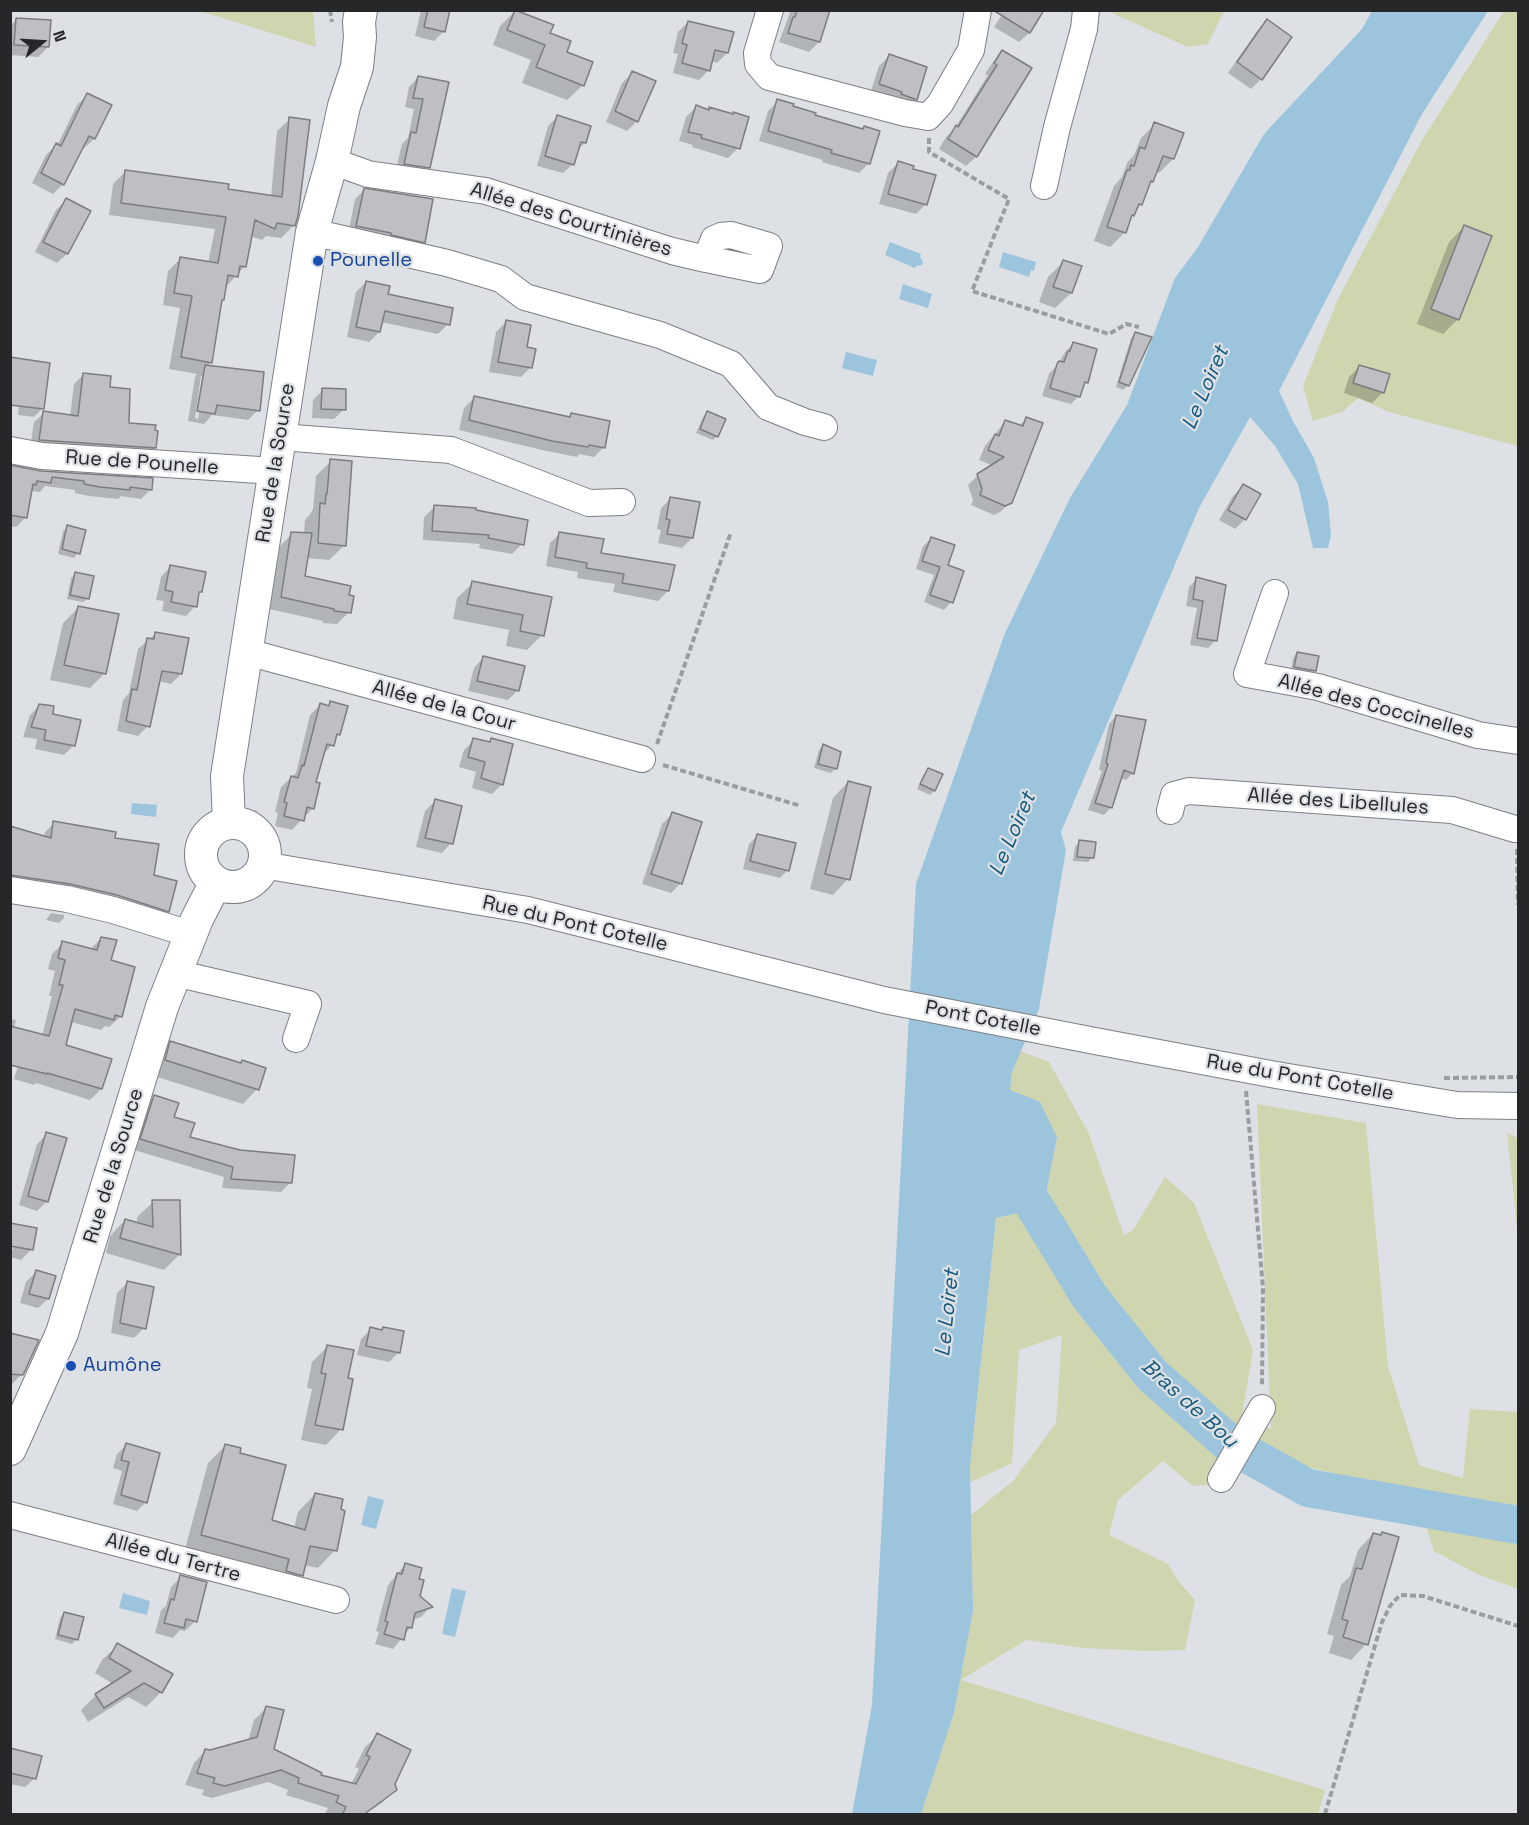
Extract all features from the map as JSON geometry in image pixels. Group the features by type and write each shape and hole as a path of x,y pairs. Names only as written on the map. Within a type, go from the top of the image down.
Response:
{"main road":[{"name":"Rue de la Source","path":"337,10 344,44 344,106"},
{"name":"Rue de la Source","path":"229,823 227,776 312,232 332,161 344,106 357,67 361,10"},
{"path":"229,823 237,823 257,834 265,854 263,865 253,880 244,885 225,886 209,876 201,858 202,848 212,831 229,823"},
{"name":"Rue de la Source","path":"15,1430 62,1333 162,1007 190,934 216,882"}],"street":[{"path":"770,10 757,53 758,64 769,77 928,117 940,104 971,50 978,10"},
{"path":"1044,186 1057,127 1084,29 1086,10"},
{"name":"Allée des Courtinières","path":"332,161 369,174 486,191 672,251 706,259"},
{"path":"312,232 447,262 501,279 525,297 660,335 731,364 768,407 824,427"},
{"path":"280,437 451,450 589,503 622,502"},
{"name":"Rue de Pounelle","path":"10,450 42,456 275,471"},
{"name":"Allée des Coccinelles","path":"1275,593 1247,674 1318,687 1478,735 1518,741"},
{"name":"Allée de la Cour","path":"247,652 642,759"},
{"name":"Allée des Libellules","path":"1170,810 1174,795 1189,791 1452,810 1515,829"},
{"name":"Rue du Pont Cotelle","path":"263,865 528,910 884,1000"},
{"path":"10,890 67,898 190,934"},
{"path":"175,973 308,1004 296,1039"},
{"name":"Pont Cotelle","path":"884,1000 1083,1039"},
{"name":"Rue du Pont Cotelle","path":"1083,1039 1457,1105 1518,1106"},
{"path":"1221,1479 1262,1408"},
{"name":"Allée du Tertre","path":"10,1515 336,1600"}],"path":[{"path":"928,117 929,152 1010,199 972,291 1109,334 1126,324 1139,327"},
{"path":"642,759 655,750 731,532"},
{"path":"642,759 801,806"},
{"path":"1515,829 1518,905"},
{"path":"1245,1069 1263,1288 1262,1408"},
{"path":"1325,1815 1382,1622 1390,1606 1400,1595 1423,1596 1518,1626"}],"green space":[{"path":"200,11 313,11 316,47"},
{"path":"1111,11 1224,11 1208,44 1188,47"},
{"path":"1504,11 1518,11 1518,446 1389,412 1358,398 1342,412 1313,421 1303,386 1338,299 1421,142"},
{"path":"1020,1051 1049,1062 1089,1134 1124,1235 1133,1230 1165,1177 1194,1203 1253,1350 1242,1416 1271,1429 1257,1104 1366,1123 1388,1366 1419,1465 1463,1478 1470,1409 1518,1412 1518,1511 1497,1510 1410,1492 1303,1466 1265,1449 1145,1350 1068,1231 1047,1189 1057,1137 1010,1090 1012,1072"},
{"path":"1507,1133 1518,1138 1518,1237"},
{"path":"1023,1212 1085,1314 1218,1459 1208,1485 1193,1486 1163,1461 1118,1500 1109,1535 1168,1564 1178,1581 1195,1600 1185,1650 1084,1648 1026,1640 961,1680 1325,1790 1318,1814 921,1814 954,1713 973,1611 971,1515 1014,1480 1056,1423 1062,1335 1019,1350 1012,1463 971,1482 970,1466 996,1218"},
{"path":"1425,1522 1518,1545 1518,1589 1477,1574 1434,1551"}],"water":[{"name":"Le Loiret","path":"1372,11 1488,11 1422,114 1279,391 1314,458 1328,502 1331,535 1328,548 1313,548 1298,484 1275,446 1250,417 1199,508 1061,832 1066,850 1039,1009 1012,1072 1010,1090 1040,1102 1057,1137 1047,1189 1023,1212 996,1218 970,1466 973,1611 954,1713 921,1814 852,1814 872,1705 916,884 1005,633 1070,498 1127,405 1175,278 1198,247 1264,134 1362,29"},
{"path":"890,242 921,254 922,265 915,268 885,255"},
{"path":"1003,252 1036,262 1034,271 1031,270 1029,277 999,267"},
{"path":"903,284 932,294 928,308 899,299"},
{"path":"846,352 877,360 873,376 842,368"},
{"path":"132,803 157,805 156,817 131,814"},
{"path":"368,1496 384,1500 376,1529 361,1525"},
{"path":"452,1588 466,1591 455,1637 442,1634"},
{"path":"123,1593 150,1601 147,1615 119,1608"}],"building":[{"path":"428,10 450,10 445,32 424,27"},
{"path":"515,10 554,25 550,33 571,41 567,52 593,62 584,86 536,67 545,45 507,30"},
{"path":"797,10 830,10 820,42 788,33"},
{"path":"993,10 1044,10 1030,33"},
{"path":"16,18 51,20 49,47 14,45"},
{"path":"1267,19 1292,37 1262,80 1237,62"},
{"path":"688,21 734,32 728,53 715,50 710,71 682,63 687,45 682,43"},
{"path":"1002,50 1032,68 977,157 948,139 997,65 994,63"},
{"path":"889,54 927,67 917,100 879,84"},
{"path":"632,71 656,81 638,122 615,111"},
{"path":"418,76 449,82 430,168 404,164 411,132 416,133 423,99 413,98"},
{"path":"87,93 112,105 95,139 89,136 64,185 41,173 56,143 61,146"},
{"path":"777,99 816,113 815,115 863,129 864,126 880,131 870,164 768,131"},
{"path":"696,105 709,110 709,107 749,117 740,149 688,132"},
{"path":"557,115 591,126 586,143 581,142 574,165 545,156"},
{"path":"289,117 310,120 295,226 277,223 275,229 255,220 246,267 240,266 238,277 228,275 212,363 181,357 192,296 174,293 180,257 218,263 226,217 121,203 125,170 229,184 228,189 282,197"},
{"path":"1154,122 1184,133 1174,159 1163,156 1142,205 1139,204 1134,216 1132,215 1126,233 1107,227 1127,170 1130,170 1131,165 1134,166 1140,147 1145,149"},
{"path":"898,161 914,166 913,169 936,175 927,205 888,194"},
{"path":"364,188 433,199 425,243 356,226"},
{"path":"66,198 91,211 68,254 43,242"},
{"path":"1464,225 1492,236 1459,320 1431,309"},
{"path":"1063,260 1082,266 1072,293 1053,287"},
{"path":"366,281 390,286 388,294 453,308 450,325 385,311 380,332 356,327"},
{"path":"506,320 531,325 527,347 536,349 532,368 498,362"},
{"path":"1135,332 1152,337 1129,386 1119,382"},
{"path":"1073,342 1097,349 1088,383 1085,382 1080,397 1050,388 1057,364 1059,361 1064,362"},
{"path":"10,357 50,363 44,409 10,405"},
{"path":"205,365 264,372 260,411 217,405 215,414 197,411"},
{"path":"1359,365 1390,374 1384,393 1353,383"},
{"path":"83,373 111,376 110,387 130,389 129,423 156,425 155,430 158,431 156,448 39,440 43,411 78,416"},
{"path":"322,388 346,389 346,410 321,409"},
{"path":"474,396 570,417 571,413 610,421 605,448 552,441 469,420"},
{"path":"707,411 726,419 718,437 700,429"},
{"path":"1026,417 1043,423 1012,503 1005,506 980,495 982,489 977,474 1004,457 988,450 995,434 999,436 1005,420 1023,426"},
{"path":"330,459 352,461 346,546 318,543 320,503 325,504"},
{"path":"10,465 41,471 153,478 152,490 100,487 84,484 84,481 52,477 51,483 37,481 36,485 33,484 27,518 10,515"},
{"path":"1243,484 1261,494 1246,520 1228,510"},
{"path":"670,497 700,502 693,538 667,534 670,520 666,519"},
{"path":"434,505 476,508 476,510 528,520 524,545 488,538 489,535 432,531"},
{"path":"67,525 86,530 80,554 62,549"},
{"path":"291,532 312,533 305,576 351,586 349,595 354,596 351,613 334,611 334,609 281,597"},
{"path":"559,532 604,539 601,553 675,565 669,591 622,583 624,574 586,568 587,563 555,557"},
{"path":"931,537 955,545 948,565 964,571 953,603 930,595 940,567 922,561"},
{"path":"170,565 206,572 197,607 171,602 173,592 165,590"},
{"path":"75,572 94,576 89,599 70,595"},
{"path":"1196,577 1226,585 1217,641 1197,638 1203,601 1193,599"},
{"path":"472,581 552,597 544,636 520,631 523,615 467,604"},
{"path":"78,606 119,614 106,674 64,665"},
{"path":"155,632 189,638 182,674 162,671 150,727 126,721 132,689 137,690 147,638 154,639"},
{"path":"1297,652 1319,656 1316,671 1294,667"},
{"path":"483,656 525,666 519,691 477,681"},
{"path":"330,701 348,706 340,735 337,734 334,746 327,744 316,782 320,783 314,809 307,807 304,821 284,816 287,803 284,802 291,776 298,778 302,765 304,766 320,703 329,706"},
{"path":"39,704 54,706 53,714 81,720 75,746 44,740 46,730 31,727"},
{"path":"1116,715 1146,720 1134,774 1124,770 1112,808 1095,803 1108,764 1106,763"},
{"path":"473,738 490,742 491,738 513,744 503,785 481,778 485,762 468,757"},
{"path":"823,744 841,752 837,769 818,764"},
{"path":"928,768 943,774 935,791 920,784"},
{"path":"848,781 871,787 850,880 825,874"},
{"path":"435,799 462,806 453,844 425,838"},
{"path":"672,812 702,822 682,884 651,874"},
{"path":"53,821 116,832 115,838 159,844 154,875 177,881 169,912 117,895 70,884 10,875 10,826 51,838"},
{"path":"757,834 796,843 789,871 750,861"},
{"path":"1079,840 1096,842 1094,858 1077,857"},
{"path":"101,937 117,940 111,960 135,967 122,1017 115,1015 114,1020 75,1009 66,1045 112,1059 102,1089 10,1065 10,1026 49,1036 63,985 59,985 65,960 58,958 62,941 97,950"},
{"path":"170,1041 241,1063 242,1060 266,1068 259,1090 165,1060"},
{"path":"154,1095 179,1103 174,1117 195,1123 190,1137 240,1150 295,1155 292,1183 231,1179 233,1167 140,1139"},
{"path":"46,1132 67,1138 48,1202 28,1196"},
{"path":"152,1200 180,1200 181,1255 120,1238 125,1219 153,1227"},
{"path":"10,1223 37,1228 33,1250 10,1246"},
{"path":"36,1270 56,1276 49,1299 29,1294"},
{"path":"127,1281 154,1287 146,1329 120,1323"},
{"path":"370,1327 404,1331 400,1353 366,1346"},
{"path":"10,1333 39,1340 23,1375 10,1374"},
{"path":"327,1345 354,1350 348,1378 353,1379 343,1430 315,1425 326,1374 321,1373"},
{"path":"126,1443 160,1453 147,1503 121,1495 129,1462 121,1460"},
{"path":"225,1444 241,1448 240,1453 286,1465 272,1520 305,1530 315,1493 343,1499 341,1509 345,1511 337,1551 310,1546 303,1576 286,1571 289,1559 201,1535"},
{"path":"1382,1532 1399,1537 1368,1645 1343,1637 1348,1621 1342,1619 1356,1568 1362,1569 1373,1533 1381,1535"},
{"path":"405,1563 422,1568 419,1579 424,1580 420,1596 433,1607 415,1613 412,1628 407,1627 404,1640 384,1634 397,1573 402,1574"},
{"path":"180,1575 207,1582 197,1622 186,1619 184,1628 164,1623 171,1599 174,1600"},
{"path":"64,1612 84,1617 78,1640 58,1635"},
{"path":"117,1643 173,1674 162,1693 144,1683 104,1708 95,1694 131,1671 109,1658"},
{"path":"266,1706 284,1710 274,1749 322,1773 321,1775 356,1784 370,1757 366,1755 377,1733 411,1750 395,1784 397,1790 363,1815 342,1815 346,1807 336,1802 339,1796 298,1783 299,1778 281,1770 225,1786 213,1783 215,1778 197,1773 205,1749 210,1750 257,1737"},
{"path":"10,1748 42,1756 36,1779 10,1773"}],"waterway":[{"name":"Bras de Bou","path":"1009,1159 1021,1184 1089,1296 1152,1375 1231,1445 1308,1488 1518,1525"}],"place":[{"name":"Pounelle","path":"318,261"},
{"name":"Aumône","path":"71,1366"}]}
